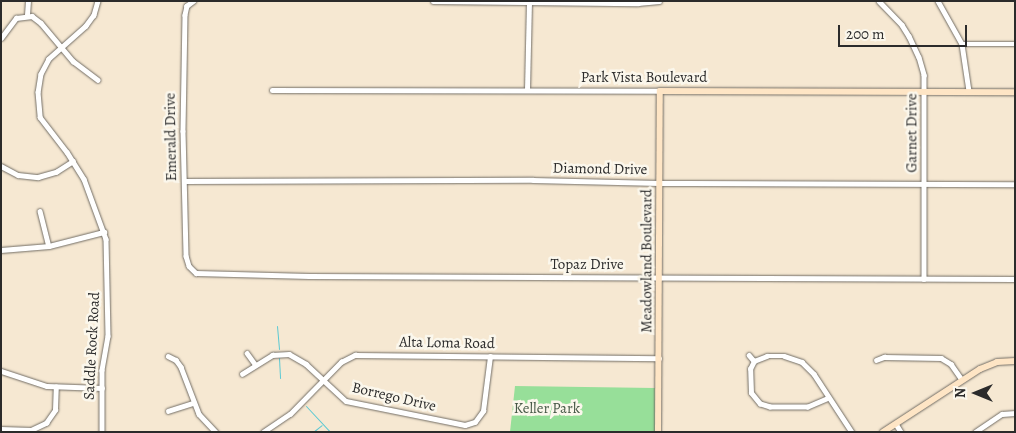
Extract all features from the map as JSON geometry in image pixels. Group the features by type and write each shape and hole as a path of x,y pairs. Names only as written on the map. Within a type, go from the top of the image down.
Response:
{"street":[{"path":"27,15 28,1"},
{"name":"Saddle Rock Road","path":"98,1 90,22 49,59 41,74 38,102 43,122 73,161 91,195 104,232 107,260 108,336 102,388 102,432"},
{"path":"433,1 659,1"},
{"name":"Garnet Drive","path":"879,1 902,25 915,47 924,75 924,279"},
{"path":"938,1 962,44 969,91"},
{"name":"Emerald Drive","path":"191,270 186,256 184,40 186,10 192,2"},
{"path":"527,90 529,2"},
{"path":"1,38 12,20 27,15 41,23 61,48 81,68 98,80"},
{"path":"962,44 1015,44"},
{"name":"Park Vista Boulevard","path":"272,90 1015,92"},
{"name":"Meadowland Boulevard","path":"658,432 660,91"},
{"path":"1,166 18,175 38,177 56,172 73,161"},
{"name":"Diamond Drive","path":"184,181 533,180 659,183 1015,184"},
{"path":"40,211 50,246"},
{"path":"1,250 50,246 104,232"},
{"name":"Topaz Drive","path":"191,270 196,273 208,274 309,276 1015,279"},
{"path":"247,353 255,364"},
{"name":"Borrego Drive","path":"242,374 272,355 289,354 306,364 346,401 469,424 478,420 483,411 490,356"},
{"path":"749,354 754,361"},
{"name":"Alta Loma Road","path":"263,432 290,414 341,362 355,355 659,358"},
{"path":"168,356 176,360 181,367 193,403 199,414 216,432"},
{"path":"829,398 808,407 770,407 760,404 753,398 750,388 750,369 754,361 763,357 784,356 798,359 806,365 829,398 852,432"},
{"path":"876,360 884,357 944,358 962,380"},
{"path":"806,365 811,360"},
{"path":"883,432 962,380 992,364 1015,361"},
{"path":"1,371 56,387 102,388"},
{"path":"1,429 31,430 46,423 55,410 56,387"},
{"path":"168,411 193,403"},
{"path":"975,432 1002,414 1015,413"},
{"path":"896,424 901,432"}],"green space":[{"name":"Keller Park","path":"515,386 655,388 655,432 510,432"}],"waterway":[{"path":"277,326 279,349"},
{"path":"279,358 280,378"},
{"path":"306,406 330,432"},
{"path":"313,432 322,425"}]}
